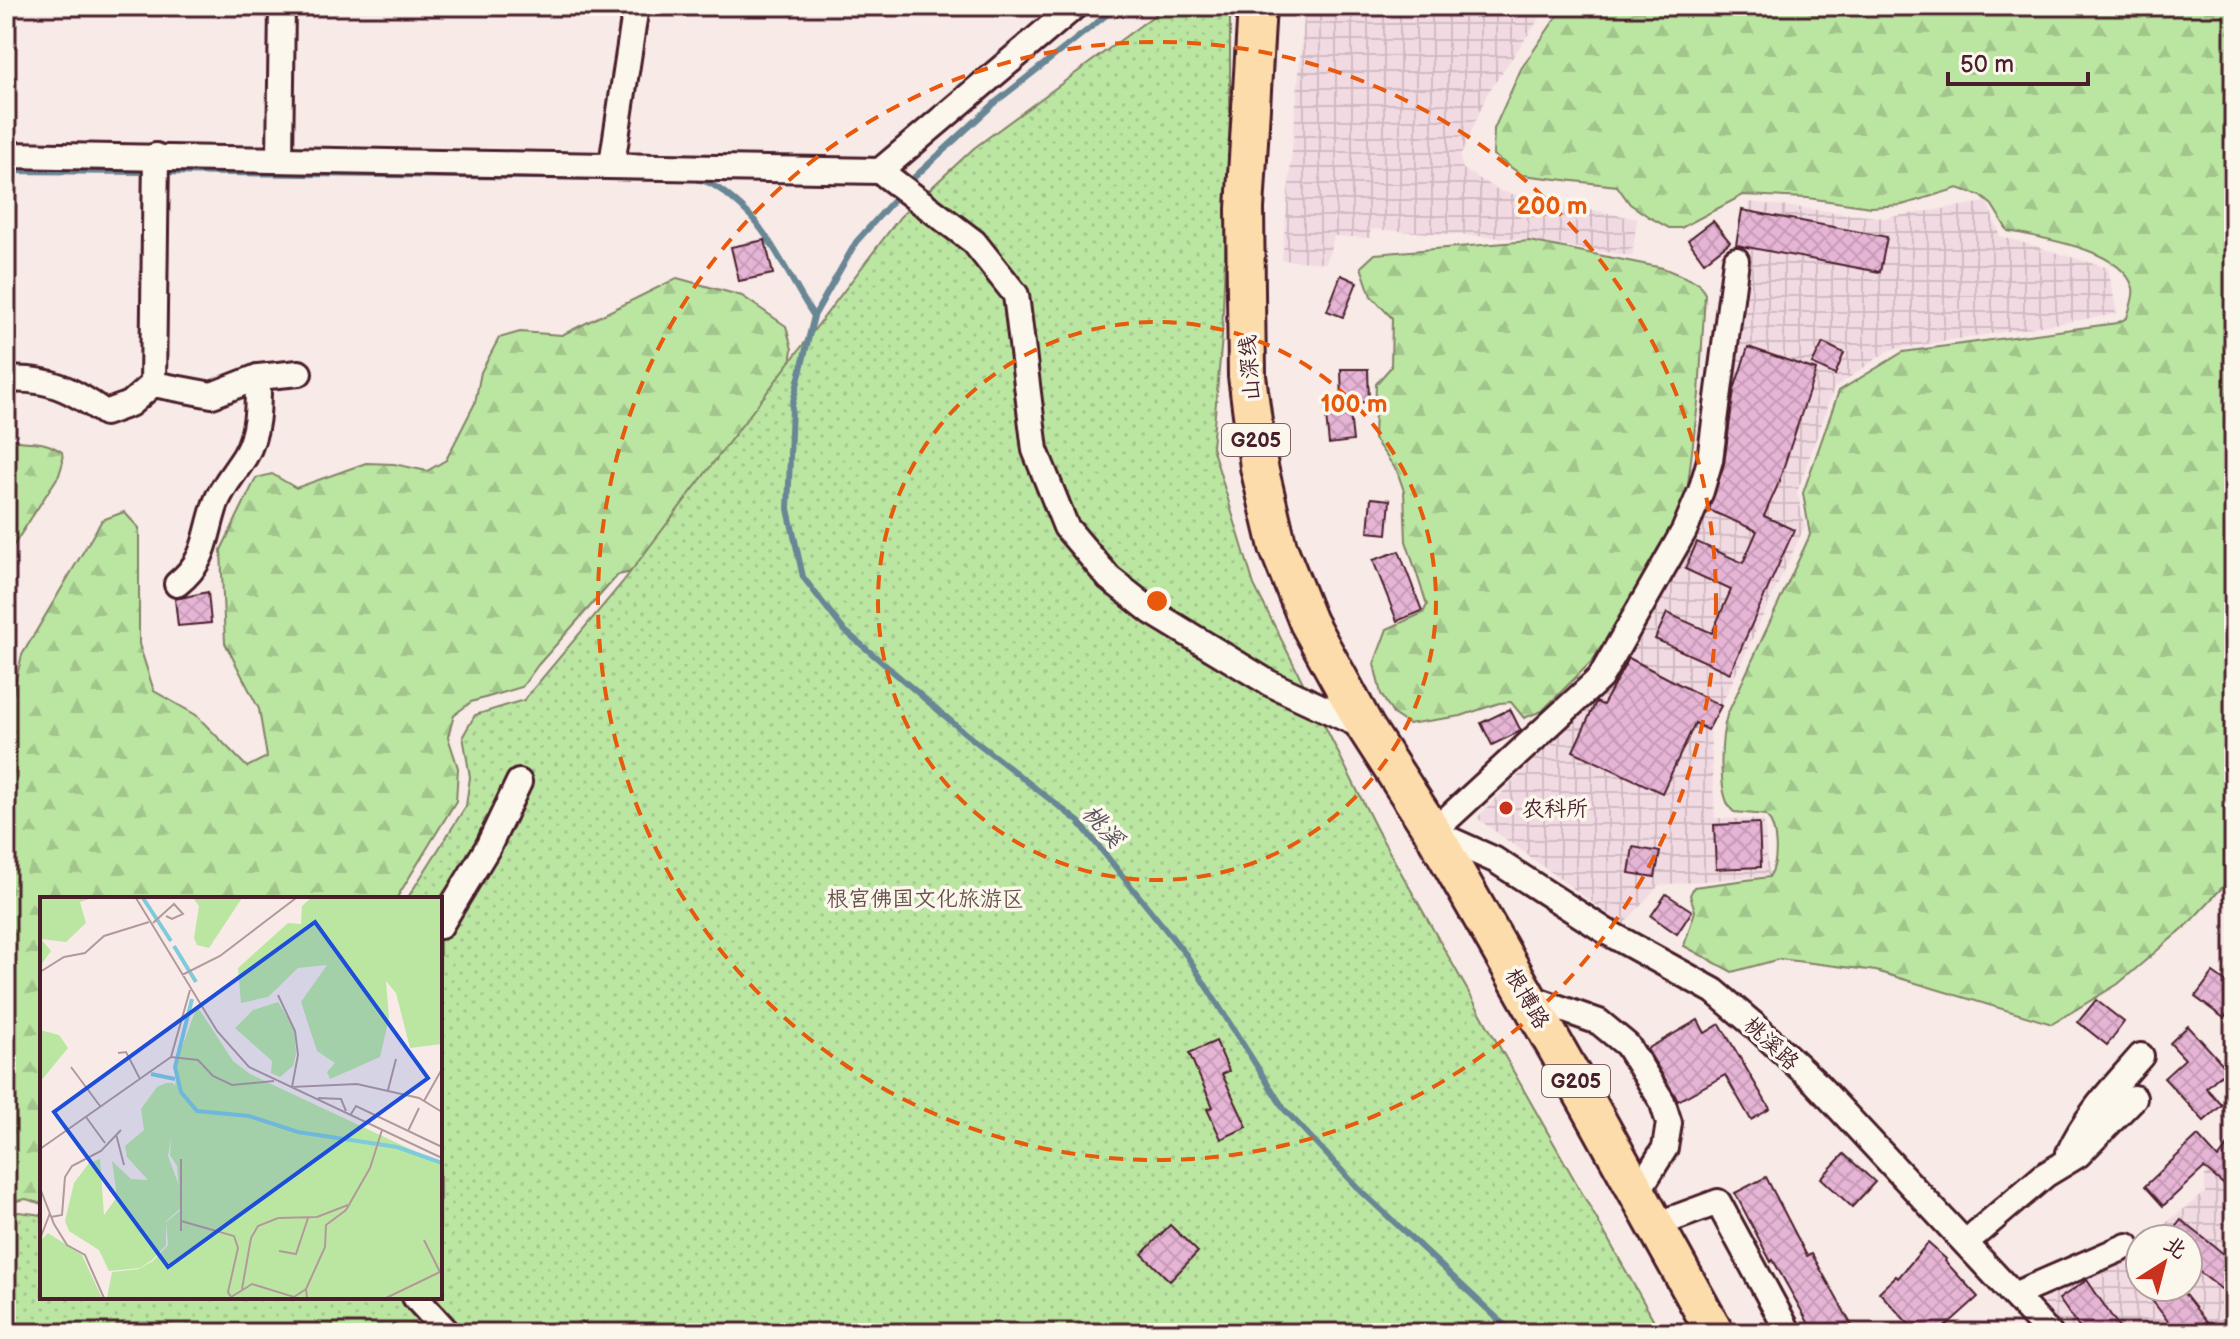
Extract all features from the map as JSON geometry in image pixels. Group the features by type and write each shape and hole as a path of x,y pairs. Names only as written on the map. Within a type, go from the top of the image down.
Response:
{"highway":[{"name":"山深线","path":"1257,6 1245,209 1247,376 1259,467 1278,547 1308,622 1366,728 1433,832"},
{"name":"根博路","path":"1433,832 1715,1333"}],"street":[{"path":"280,158 282,6"},
{"path":"612,164 636,6"},
{"path":"880,171 1075,6"},
{"path":"6,155 880,171 974,242 1016,295 1035,450 1066,527 1109,578 1152,612 1269,683 1366,728"},
{"path":"6,380 32,378 74,390 105,413 130,404 153,384 156,156"},
{"path":"1433,832 1600,678 1684,531 1710,460 1736,260"},
{"path":"153,384 212,395 258,377 299,373"},
{"path":"177,584 191,572 205,550 217,502 248,451 256,426 258,377"},
{"path":"442,923 488,847 519,782"},
{"name":"桃溪路","path":"1433,832 1495,860 1607,932 1714,991 1815,1082 2049,1333"},
{"path":"1528,997 1599,1022 1627,1045 1662,1101 1669,1123 1665,1148 1637,1193"},
{"path":"2065,1162 2079,1132 2096,1107 2141,1056"},
{"path":"1966,1242 2045,1175 2078,1155 2134,1098"},
{"path":"1656,1225 1718,1202 1789,1333"},
{"path":"2014,1295 2124,1247"},
{"path":"417,1299 448,1333"}],"shaded area":[{"path":"1305,6 1548,6 1487,94 1460,158 1463,169 1502,192 1637,219 1632,256 1520,239 1371,229 1369,238 1334,236 1326,263 1282,260"},
{"path":"1749,202 1884,218 1987,202 2000,236 2108,268 2117,314 1889,350 1834,388 1797,492 1805,526 1710,729 1715,818 1764,820 1769,875 1659,885 1623,925 1477,818 1599,694 1715,471"},
{"path":"2232,1141 2234,1333 2062,1333 2036,1292 2124,1257 2124,1303 2204,1303 2204,1223 2166,1223 2205,1193 2205,1175"}],"green space":[{"name":"根宫佛国文化旅游区","path":"1167,6 1230,6 1230,115 1222,337 1212,447 1254,585 1377,830 1661,1333 6,1333 6,1215 19,1212 40,1215 40,1299 442,1299 442,897 408,897 466,806 470,777 463,736 475,715 524,700 622,583 900,217 974,148"},
{"path":"1564,6 2234,6 2234,875 2187,925 2118,984 2052,1024 1876,971 1780,959 1732,972 1684,946 1695,911 1690,895 1694,887 1769,877 1772,871 1776,855 1775,837 1766,815 1734,812 1728,805 1722,781 1723,737 1727,715 1810,535 1803,493 1839,391 1903,352 2117,323 2127,318 2133,288 2126,275 2098,255 2060,242 2008,231 1992,205 1981,196 1958,188 1902,205 1871,207 1808,198 1743,195 1681,228 1669,228 1630,204 1617,186 1522,175 1493,155 1494,129 1521,69"},
{"path":"1529,241 1663,268 1699,283 1705,294 1699,394 1685,509 1593,660 1542,711 1524,718 1511,702 1499,703 1461,716 1408,724 1393,714 1381,694 1374,664 1387,629 1423,613 1427,605 1406,541 1404,491 1397,471 1374,439 1376,384 1391,367 1392,318 1371,296 1361,267 1375,254"},
{"path":"677,278 742,296 786,326 792,349 784,410 636,571 618,575 522,687 471,702 454,715 448,737 458,768 456,801 397,897 40,897 40,1203 26,1199 6,1203 6,721 22,655 102,520 124,512 139,528 139,644 154,691 196,715 247,767 267,757 259,709 225,643 221,550 256,478 272,474 296,488 366,463 394,464 427,471 446,460 475,403 481,372 499,338 520,332 562,335"},
{"path":"6,438 54,447 62,452 63,462 59,475 6,557"}],"building":[{"path":"1742,210 1887,237 1880,272 1736,245"},
{"path":"1713,221 1730,242 1704,262 1688,240"},
{"path":"765,240 773,274 739,281 731,247"},
{"path":"1341,275 1357,282 1343,317 1327,311"},
{"path":"1823,343 1844,353 1835,375 1812,364"},
{"path":"1748,347 1816,370 1777,487 1764,516 1794,530 1730,673 1655,639 1667,613 1712,633 1731,590 1685,569 1697,542 1743,563 1757,531 1709,510 1724,464 1734,390"},
{"path":"1341,369 1368,369 1369,402 1342,403"},
{"path":"1349,404 1353,441 1329,444 1325,406"},
{"path":"1371,498 1390,500 1387,534 1368,532"},
{"path":"1399,551 1422,611 1397,621 1373,560"},
{"path":"208,592 211,623 178,626 175,599"},
{"path":"1629,658 1721,706 1708,730 1695,723 1662,793 1573,751 1596,702 1603,705"},
{"path":"1510,709 1521,731 1492,745 1481,723"},
{"path":"1759,823 1761,867 1716,869 1714,825"},
{"path":"1633,847 1660,852 1655,877 1629,873"},
{"path":"1666,894 1692,911 1677,934 1651,916"},
{"path":"2213,973 2234,988 2234,1005 2224,1018 2195,997"},
{"path":"2096,1000 2124,1022 2107,1045 2078,1022"},
{"path":"1698,1020 1705,1033 1720,1024 1770,1109 1751,1120 1725,1075 1678,1101 1647,1049"},
{"path":"2188,1026 2227,1069 2206,1088 2222,1105 2204,1121 2164,1078 2185,1059 2170,1043"},
{"path":"1216,1041 1229,1071 1222,1074 1247,1127 1221,1139 1207,1109 1213,1107 1189,1053"},
{"path":"2198,1136 2218,1158 2234,1138 2234,1193 2204,1168 2163,1206 2145,1186"},
{"path":"1844,1154 1875,1182 1852,1207 1821,1178"},
{"path":"1766,1177 1807,1256 1812,1254 1856,1333 1814,1333 1773,1260 1771,1262 1735,1193"},
{"path":"1170,1225 1198,1252 1170,1281 1142,1254"},
{"path":"2204,1238 2234,1262 2234,1299 2204,1276"},
{"path":"1928,1243 1978,1297 1938,1333 1917,1333 1879,1292 1896,1276 1898,1278"},
{"path":"2087,1280 2123,1333 2083,1333 2059,1299"},
{"path":"2154,1303 2192,1303 2215,1333 2177,1333"}],"waterway":[{"path":"907,184 997,101 1118,6"},
{"path":"6,171 150,172"},
{"path":"162,172 678,179"},
{"path":"698,180 723,192 756,223 814,316"},
{"name":"桃溪","path":"900,193 856,242 814,316 792,406 788,509 803,577 843,629 966,734 1079,822 1187,956 1284,1109 1361,1191 1513,1333"}],"place":[{"name":"农科所","path":"1506,808"}]}
